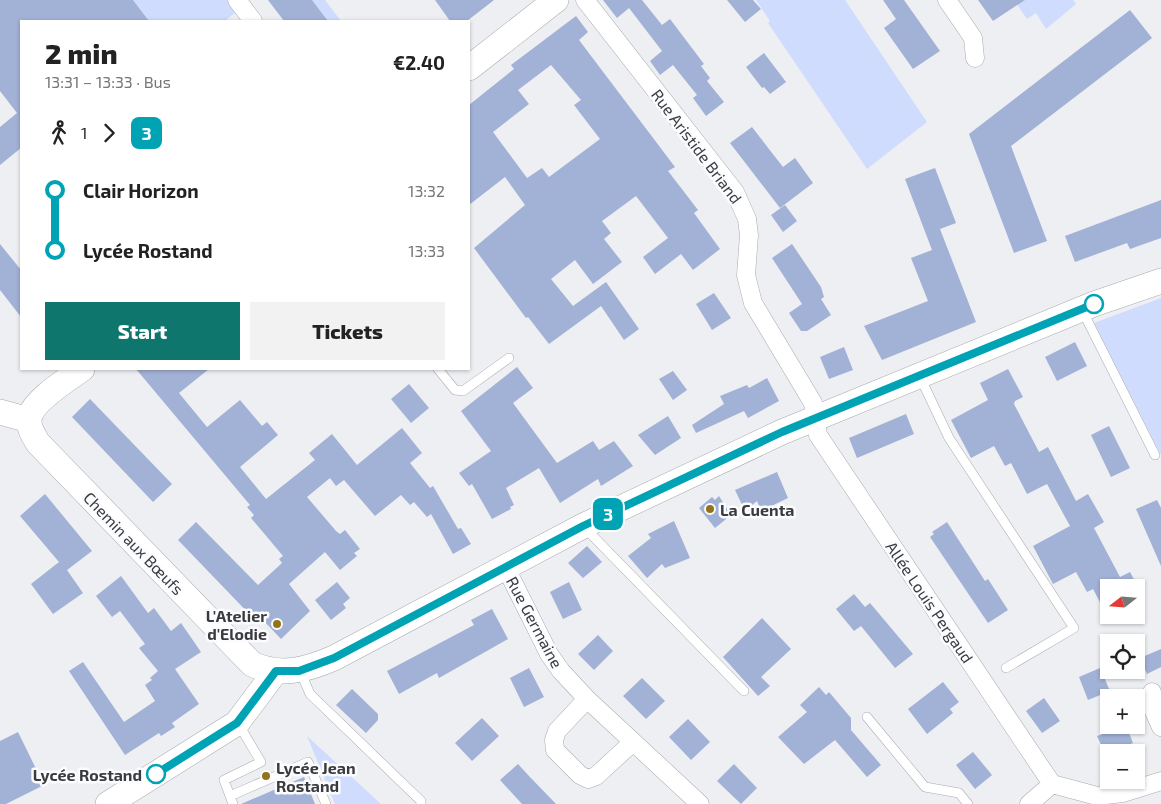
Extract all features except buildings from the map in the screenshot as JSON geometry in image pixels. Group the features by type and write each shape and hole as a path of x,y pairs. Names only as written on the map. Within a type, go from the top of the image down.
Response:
{"main road":[{"path":"470,67 556,0"},
{"path":"108,804 237,723 288,671 334,658 583,526 816,417 1081,309 1161,281"},
{"path":"0,412 29,420 39,402 81,370"},
{"name":"Chemin aux Bœufs","path":"29,420 33,433 46,453 248,660 264,669 288,671"}],"street":[{"path":"237,0 252,20"},
{"name":"Rue Aristide Briand","path":"585,0 735,192 742,204 749,235 746,275 753,303 813,403 816,417"},
{"path":"947,0 973,38 975,58"},
{"name":"Allée Louis Pergaud","path":"816,417 818,435 1052,784"},
{"name":"Rue Germaine","path":"505,566 550,654 572,685 700,804"},
{"path":"1152,692 1152,707 1161,727"},
{"path":"587,699 557,731 554,740 555,750 580,775 588,779 596,776 633,742"},
{"path":"1029,804 1052,784 1097,796 1124,792 1161,781"}],"lane":[{"path":"1081,309 1121,394 1155,455"},
{"path":"439,370 455,390 463,391 509,358"},
{"path":"919,375 949,438 1074,628 1006,668"},
{"path":"583,526 744,691"},
{"path":"288,671 421,801 421,804"},
{"path":"867,717 925,787 959,793 968,804"},
{"path":"237,723 261,762 224,780 231,800 308,762 326,804"}],"shaded area":[{"path":"133,0 228,0 236,12 226,20 148,20"},
{"path":"312,0 325,0 340,20 327,20"},
{"path":"756,0 845,0 927,122 867,169 768,23 770,21"},
{"path":"1014,0 1073,0 1076,4 1046,29 1036,13 1027,19"},
{"path":"1161,298 1161,455 1094,323"},
{"path":"307,736 381,804 335,804"}],"bus line":[{"name":"3","path":"156,774 237,723 276,671 299,671 319,665 583,526 782,432 1094,304"}],"place":[{"name":"La Cuenta","path":"710,509"},
{"name":"L'Atelier d'Elodie","path":"277,624"},
{"name":"Lycée Rostand","path":"156,774"},
{"name":"Lycée Jean Rostand","path":"266,776"}]}
